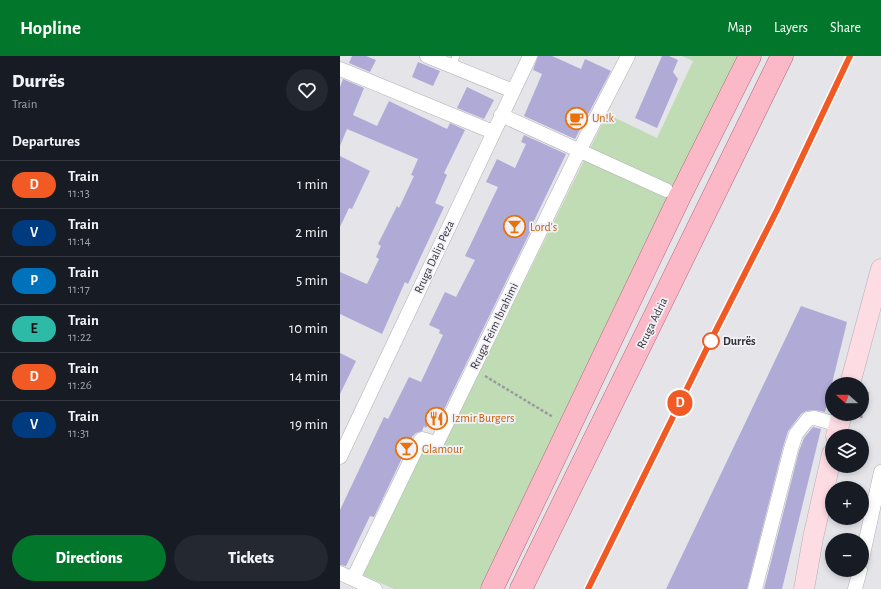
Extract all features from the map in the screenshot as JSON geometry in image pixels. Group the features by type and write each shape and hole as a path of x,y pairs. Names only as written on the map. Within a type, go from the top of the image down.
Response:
{"main road":[{"path":"492,589 680,196 750,56"},
{"name":"Rruga Adria","path":"521,589 782,56"},
{"path":"852,377 881,269"},
{"path":"804,589 828,473"}],"street":[{"path":"427,56 454,61 513,91"},
{"name":"Rruga Dalip Peza","path":"340,457 530,56"},
{"name":"Rruga Feim Ibrahimi","path":"353,579 420,441 422,439 436,443 438,441 579,151 628,56"},
{"path":"340,69 493,132"},
{"path":"501,115 666,190"},
{"path":"755,589 796,434 808,419 815,418 839,425"},
{"path":"868,533 881,472"},
{"path":"340,573 376,589"},
{"path":"855,589 858,577"}],"path":[{"path":"473,368 557,419"}],"green space":[{"path":"682,56 748,56 486,589 394,589 363,575 425,447 440,452 607,114 657,138 693,61"}],"building":[{"path":"352,56 366,56 376,60 370,72 349,63"},
{"path":"538,56 552,56 581,69 585,59 611,71 575,139 524,116 542,74 533,70"},
{"path":"662,56 669,56 678,60 673,72 678,79 657,128 635,118"},
{"path":"418,62 440,71 433,86 412,77"},
{"path":"343,79 364,88 353,115 377,126 389,101 447,129 450,123 465,130 444,173 447,175 435,203 444,207 408,284 405,282 382,334 340,314 340,272 367,284 379,259 376,257 381,246 378,244 397,206 399,208 414,176 411,175 418,159 347,129 340,146 340,87"},
{"path":"467,87 494,100 484,119 457,108"},
{"path":"524,135 566,154 531,227 532,228 435,428 428,425 426,428 424,426 422,431 416,433 412,437 374,517 370,516 346,566 340,565 340,510 384,417 388,419 409,377 421,382 443,335 439,333 440,330 429,325 445,292 456,297 475,260 465,256 498,187 486,182 497,159 515,168 526,144 521,142"},
{"path":"340,156 370,171 352,209 349,208 340,227"},
{"path":"801,306 847,322 834,377 825,377 825,412 814,410 806,411 801,414 788,431 747,589 666,589"},
{"path":"340,353 356,361 340,394"},
{"path":"813,427 821,429 782,589 764,589 799,451 804,438"}],"train":[{"name":"D","path":"588,589 777,210 850,56"}],"place":[{"name":"Un!k","path":"576,118"},
{"name":"Lord's","path":"514,227"},
{"name":"Durrës","path":"711,341"},
{"name":"Izmir Burgers","path":"437,418"},
{"name":"Glamour","path":"407,449"}]}
